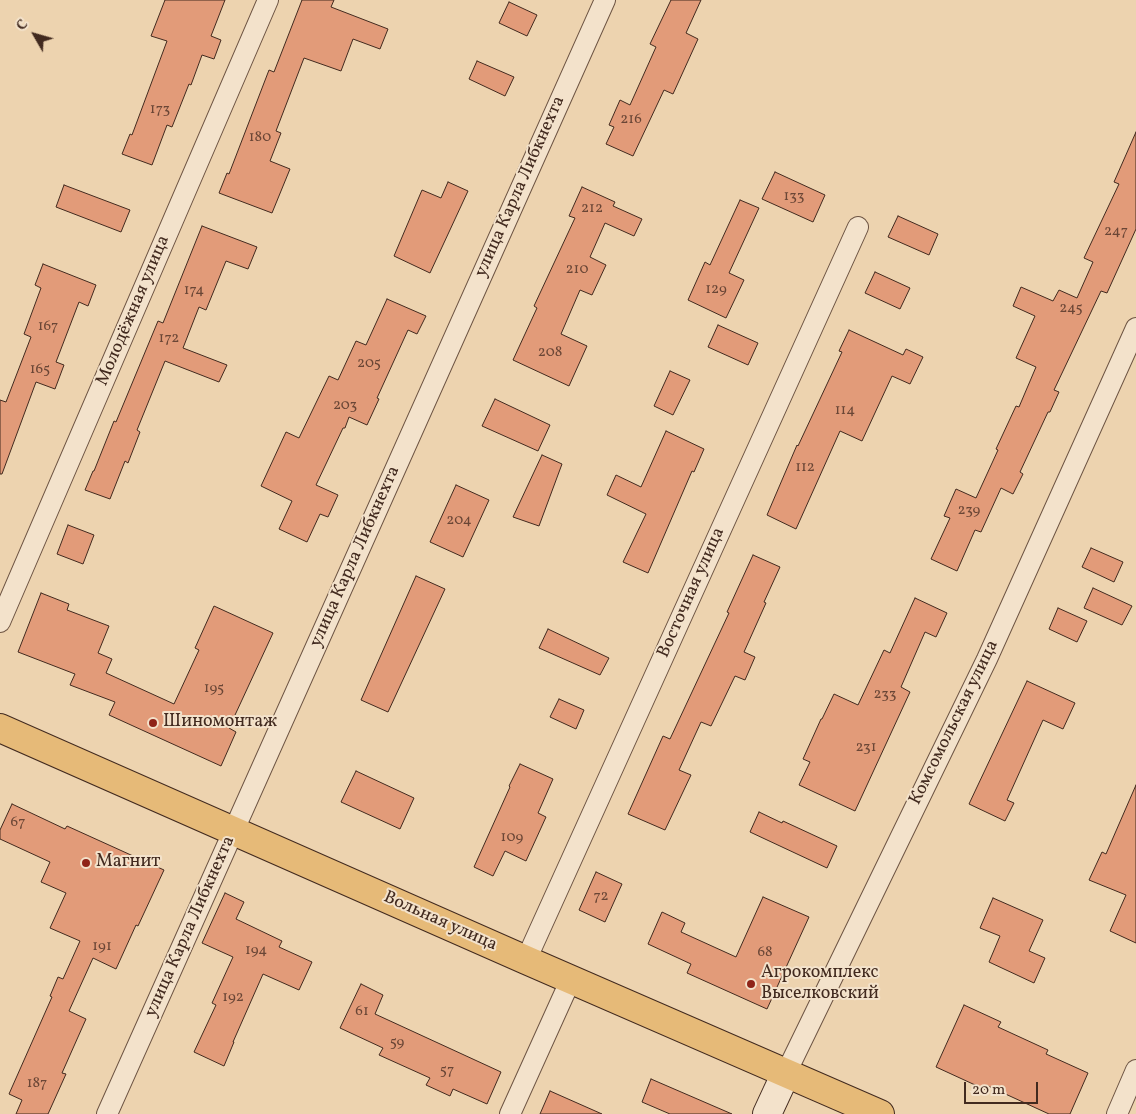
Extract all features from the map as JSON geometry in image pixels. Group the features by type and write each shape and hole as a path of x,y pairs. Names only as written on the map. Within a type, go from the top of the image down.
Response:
{"main road":[{"name":"Вольная улица","path":"0,728 880,1114"}],"street":[{"name":"Молодёжная улица","path":"0,622 268,0"},
{"name":"улица Карла Либкнехта","path":"107,1114 605,0"},
{"name":"Восточная улица","path":"526,960 858,227"},
{"name":"Комсомольская улица","path":"767,1114 987,659 1136,328"},
{"path":"510,1114 571,979"},
{"path":"1117,1114 1136,1070"}],"building":[{"path":"165,0 225,0 211,36 221,40 214,59 202,55 172,127 167,125 152,165 122,154 130,134 132,135 167,41 151,36"},
{"path":"302,0 334,0 331,7 388,29 380,49 353,39 341,71 304,58 276,131 281,133 270,161 290,169 272,213 219,193 227,173 229,174 269,70 274,72"},
{"path":"671,0 701,0 686,33 698,39 673,94 664,90 633,156 606,144 614,127 609,125 620,100 630,105 656,47 650,44"},
{"path":"509,2 537,15 527,36 499,23"},
{"path":"477,61 514,77 505,96 469,79"},
{"path":"1136,132 1136,229 1107,293 1101,291 1054,390 1059,392 1020,472 1023,474 1013,494 1001,488 981,532 975,530 957,571 931,559 950,518 944,516 956,489 976,498 998,450 996,449 1016,406 1019,407 1036,367 1016,358 1035,316 1013,306 1021,287 1053,301 1059,290 1077,298 1093,262 1084,258 1119,184 1114,182"},
{"path":"775,172 825,195 813,222 762,199"},
{"path":"448,182 468,191 430,273 394,256 422,190 441,198"},
{"path":"64,185 130,210 121,232 56,207"},
{"path":"582,187 615,202 613,206 642,219 634,236 605,223 590,257 606,265 592,295 580,290 561,334 587,346 569,386 513,360 537,308 534,306 575,218 569,216"},
{"path":"740,200 759,208 729,273 744,280 726,318 688,300 705,262 710,265"},
{"path":"898,216 938,234 929,255 888,237"},
{"path":"202,226 257,247 248,269 226,261 206,310 199,307 183,348 227,365 219,382 165,361 137,430 140,432 128,463 125,461 110,499 85,490 158,321 163,323"},
{"path":"43,264 96,285 88,306 79,302 56,362 64,365 55,389 36,382 2,474 0,474 0,400 6,402 31,337 24,334 41,288 35,285"},
{"path":"875,272 910,288 900,309 865,293"},
{"path":"387,299 426,316 417,334 408,330 377,398 379,399 367,425 349,417 345,428 343,428 316,485 338,495 328,517 320,514 307,542 279,529 292,501 261,486 286,432 299,438 329,376 338,380 356,341 366,345"},
{"path":"718,325 758,343 748,365 708,347"},
{"path":"849,330 903,355 906,349 923,357 910,384 892,376 862,441 840,431 796,529 767,515 797,445 842,352 839,351"},
{"path":"670,371 690,380 673,415 654,406"},
{"path":"495,399 550,425 538,451 482,426"},
{"path":"666,431 704,449 694,472 692,471 648,573 623,562 646,514 607,495 616,475 641,487"},
{"path":"542,455 562,464 539,526 513,517"},
{"path":"456,485 489,500 463,557 430,542"},
{"path":"68,525 94,535 83,564 57,554"},
{"path":"1091,548 1123,562 1114,582 1082,567"},
{"path":"753,555 780,567 744,652 755,657 745,680 735,676 711,726 701,722 679,770 691,775 665,830 628,814 663,736 670,739 729,613 727,612"},
{"path":"416,576 445,589 388,712 361,700"},
{"path":"1093,588 1132,606 1122,625 1084,608"},
{"path":"41,593 69,604 67,610 109,626 98,653 112,659 106,673 174,704 199,650 195,648 214,606 273,633 229,728 236,732 221,766 109,715 115,702 70,685 75,674 18,652"},
{"path":"915,598 947,613 936,637 925,632 901,687 910,692 855,811 799,785 810,762 803,759 834,694 858,705 884,650 890,653"},
{"path":"1058,608 1087,621 1077,642 1049,629"},
{"path":"548,629 609,658 600,675 539,648"},
{"path":"1027,681 1075,703 1063,729 1043,720 1007,800 1014,803 1005,821 969,804"},
{"path":"559,699 584,710 576,729 550,717"},
{"path":"520,764 553,779 538,813 546,817 526,861 505,851 493,876 474,867"},
{"path":"356,771 414,798 400,829 341,802"},
{"path":"1136,785 1136,943 1110,931 1126,895 1089,880 1102,852 1106,854"},
{"path":"12,804 65,829 67,826 164,870 116,969 93,958 69,1011 86,1019 62,1073 66,1074 48,1114 16,1114 22,1100 9,1094 52,997 50,996 58,977 63,979 80,941 50,928 66,893 41,882 50,862 0,839 0,830"},
{"path":"759,812 837,846 827,868 750,832"},
{"path":"596,872 622,884 605,922 579,910"},
{"path":"225,893 244,902 236,919 282,941 279,947 312,962 299,990 263,974 224,1066 194,1052 216,1005 212,1003 233,957 202,943"},
{"path":"763,897 809,917 767,1009 687,973 691,964 648,944 662,912 685,923 681,932 736,957"},
{"path":"993,898 1043,920 1029,951 1045,958 1034,983 989,962 1000,936 980,928"},
{"path":"361,984 383,995 375,1014 501,1072 487,1104 453,1089 450,1096 426,1085 430,1078 379,1055 383,1048 340,1028"},
{"path":"964,1005 1001,1022 998,1027 1048,1050 1046,1054 1088,1073 1070,1114 1049,1114 988,1086 986,1090 936,1067"},
{"path":"651,1079 732,1114 670,1114 642,1102"},
{"path":"550,1091 602,1114 540,1114"}],"place":[{"name":"Шиномонтаж","path":"153,723"},
{"name":"Магнит","path":"86,863"},
{"name":"Агрокомплекс Выселковский","path":"751,984"}]}
